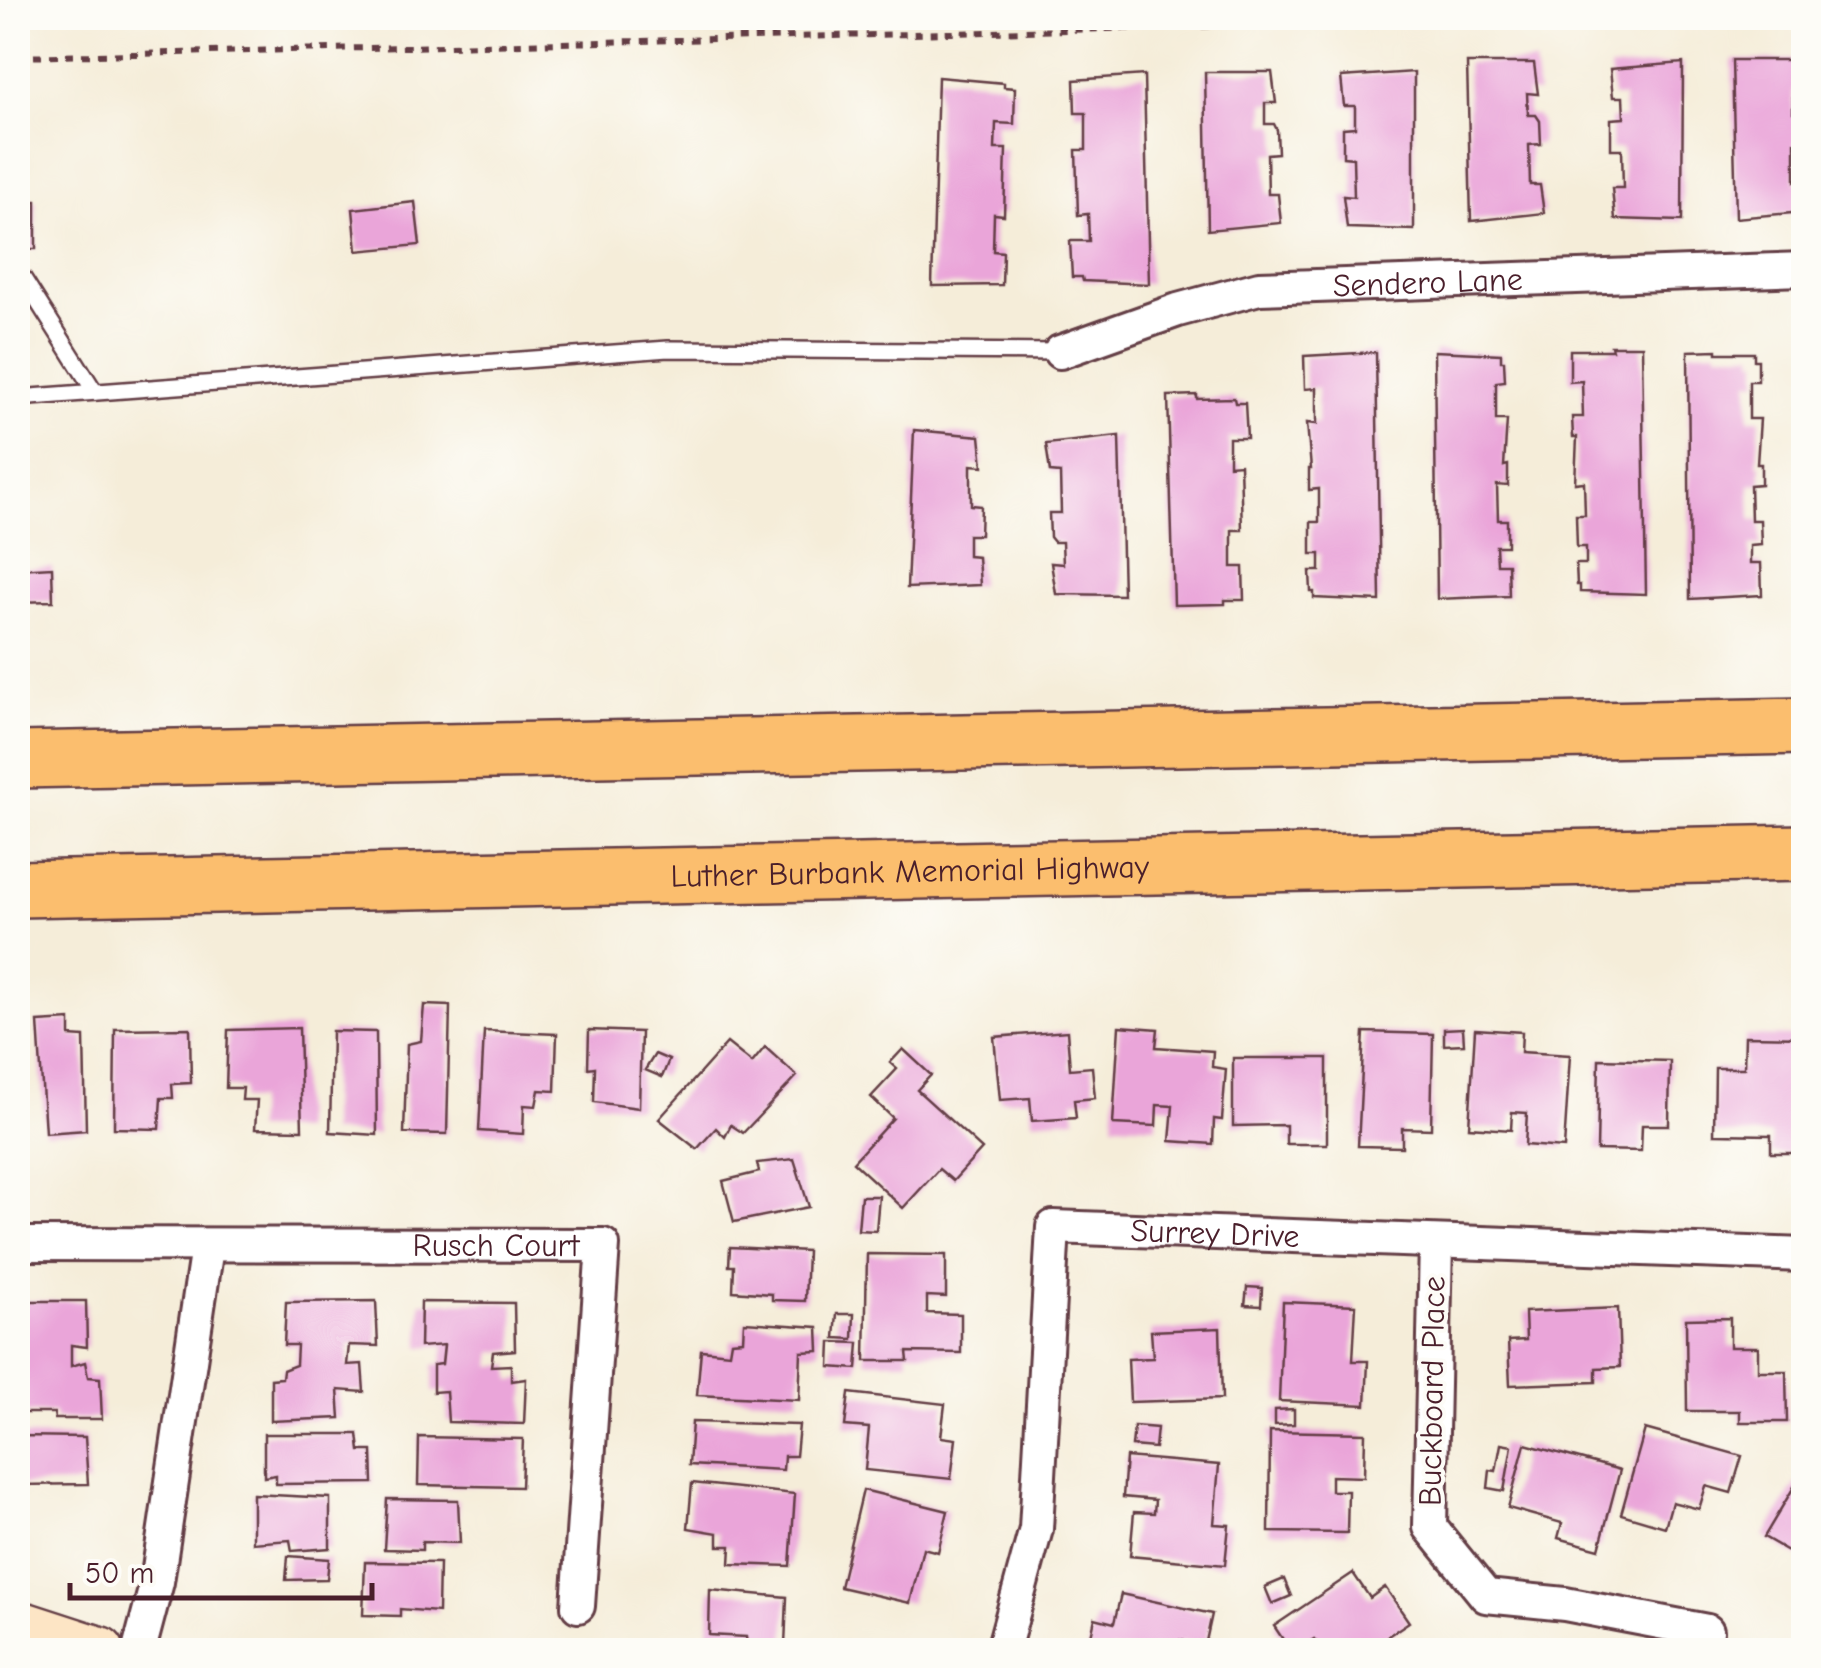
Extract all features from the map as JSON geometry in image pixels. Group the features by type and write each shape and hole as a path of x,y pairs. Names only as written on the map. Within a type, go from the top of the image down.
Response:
{"highway":[{"path":"18,760 1804,726"},
{"name":"Luther Burbank Memorial Highway","path":"18,889 1804,853"}],"main road":[{"path":"18,1623 101,1650"}],"street":[{"name":"Sendero Lane","path":"1060,352 1178,310 1259,288 1804,268"},
{"name":"Surrey Drive","path":"1003,1650 1036,1529 1053,1227 1804,1255"},
{"name":"Buckboard Place","path":"1436,1242 1430,1526 1486,1596 1565,1604 1706,1631"},
{"name":"Rusch Court","path":"18,1244 603,1245 578,1606"},
{"path":"140,1650 157,1582 207,1247"}],"lane":[{"path":"18,276 23,278 95,392"},
{"path":"18,398 668,349 1060,352"}],"path":[{"path":"18,57 1533,18"}],"building":[{"path":"1732,60 1800,60 1804,92 1793,90 1793,112 1801,112 1804,118 1804,142 1795,142 1795,182 1804,182 1803,212 1736,218"},
{"path":"1467,63 1534,63 1538,94 1527,93 1528,115 1536,115 1540,121 1541,144 1529,145 1530,185 1540,185 1544,213 1471,221"},
{"path":"1683,63 1682,221 1615,219 1612,188 1623,188 1622,149 1611,149 1611,119 1624,118 1623,97 1613,97 1610,69"},
{"path":"1205,72 1272,72 1276,103 1265,103 1265,124 1274,124 1277,130 1278,153 1267,154 1268,194 1278,194 1281,223 1208,230"},
{"path":"1414,72 1414,230 1347,228 1343,196 1354,197 1353,158 1343,157 1343,128 1355,127 1355,106 1344,106 1341,77"},
{"path":"1144,75 1149,284 1083,281 1082,277 1072,277 1070,241 1089,241 1088,214 1078,215 1076,150 1086,150 1086,113 1075,113 1074,80"},
{"path":"938,77 1004,83 1004,87 1015,88 1014,124 996,123 995,149 1006,149 1004,215 994,214 993,251 1003,252 1002,285 932,286"},
{"path":"19,201 36,201 36,249 19,249"},
{"path":"415,202 420,245 357,251 353,209"},
{"path":"1611,346 1642,346 1646,594 1580,592 1577,585 1576,564 1586,564 1586,547 1577,547 1576,515 1585,515 1584,482 1575,483 1577,437 1573,437 1572,417 1583,417 1582,381 1570,382 1570,350 1612,350"},
{"path":"1434,351 1501,354 1504,361 1505,381 1496,382 1496,420 1507,420 1504,466 1508,465 1508,486 1497,485 1498,520 1507,520 1507,546 1496,546 1497,564 1508,564 1509,596 1437,599"},
{"path":"1688,351 1754,353 1754,360 1758,360 1758,381 1749,381 1749,419 1760,419 1757,464 1761,464 1761,484 1750,485 1751,520 1760,520 1761,545 1750,546 1750,563 1761,563 1762,595 1690,599"},
{"path":"1376,352 1380,601 1314,598 1310,571 1320,571 1320,554 1311,554 1311,522 1319,522 1319,489 1309,490 1307,423 1317,424 1317,388 1305,389 1304,356"},
{"path":"1197,395 1197,399 1234,398 1235,403 1245,403 1247,438 1229,438 1229,465 1240,464 1242,530 1232,530 1232,567 1243,567 1244,600 1174,605 1168,396"},
{"path":"914,430 980,436 983,466 971,465 971,505 981,506 980,535 968,535 968,556 978,557 980,585 907,588"},
{"path":"1119,436 1123,595 1056,594 1051,563 1063,564 1062,542 1054,542 1050,537 1049,513 1061,513 1060,473 1050,472 1046,444"},
{"path":"52,567 53,601 18,602 18,569"},
{"path":"424,1005 450,1006 447,1134 404,1133 407,1044 421,1041"},
{"path":"70,1020 70,1036 84,1037 86,1130 45,1133 38,1022"},
{"path":"1119,1026 1158,1029 1156,1047 1213,1051 1212,1067 1226,1069 1222,1120 1214,1119 1213,1144 1170,1141 1173,1106 1157,1105 1156,1126 1113,1124"},
{"path":"190,1028 191,1083 172,1084 173,1098 161,1098 159,1129 114,1128 115,1029"},
{"path":"299,1028 302,1130 255,1129 257,1100 242,1100 243,1088 226,1088 228,1030"},
{"path":"1463,1028 1464,1044 1444,1045 1444,1029"},
{"path":"1475,1029 1522,1032 1521,1052 1570,1055 1564,1148 1525,1145 1527,1113 1512,1112 1511,1130 1469,1127"},
{"path":"589,1030 641,1032 639,1108 594,1102 595,1067 588,1068"},
{"path":"332,1031 376,1032 377,1135 330,1132"},
{"path":"484,1031 557,1034 555,1091 539,1090 536,1106 524,1105 523,1134 479,1131"},
{"path":"1067,1031 1070,1069 1092,1067 1095,1098 1074,1100 1076,1118 1032,1121 1030,1098 1000,1100 994,1037"},
{"path":"1364,1032 1433,1034 1431,1129 1402,1128 1402,1147 1358,1146"},
{"path":"1745,1036 1804,1037 1804,1153 1771,1153 1771,1135 1714,1134 1715,1068 1744,1068"},
{"path":"727,1043 752,1063 765,1047 797,1076 743,1133 731,1125 725,1137 716,1128 697,1149 659,1119"},
{"path":"903,1049 931,1075 917,1090 982,1149 953,1181 939,1169 903,1208 853,1162 893,1118 871,1097 897,1069 890,1063"},
{"path":"655,1054 669,1060 662,1077 645,1070"},
{"path":"1233,1058 1327,1058 1327,1144 1286,1144 1286,1125 1233,1126"},
{"path":"1599,1059 1670,1061 1669,1125 1642,1125 1641,1151 1597,1150"},
{"path":"794,1159 809,1207 734,1222 723,1181 759,1172 757,1163"},
{"path":"861,1196 879,1196 876,1231 858,1230"},
{"path":"730,1247 807,1251 805,1301 772,1300 772,1294 733,1291"},
{"path":"867,1254 946,1255 946,1297 927,1296 927,1313 961,1314 961,1353 907,1352 908,1361 865,1361"},
{"path":"1247,1287 1262,1288 1261,1306 1245,1305"},
{"path":"18,1301 86,1301 87,1347 71,1345 71,1366 85,1362 88,1377 100,1378 102,1419 55,1419 54,1413 23,1413 22,1390 18,1391"},
{"path":"376,1301 378,1346 349,1345 347,1365 362,1364 364,1392 338,1390 340,1418 271,1421 271,1379 282,1378 283,1370 296,1365 297,1345 284,1345 286,1302"},
{"path":"421,1302 514,1303 515,1350 493,1352 491,1366 511,1365 511,1381 526,1379 524,1424 448,1422 446,1391 433,1392 433,1365 442,1364 444,1345 420,1347"},
{"path":"1283,1302 1356,1305 1353,1361 1368,1361 1366,1405 1279,1401"},
{"path":"1618,1308 1620,1367 1596,1368 1596,1382 1510,1385 1508,1341 1526,1340 1525,1312"},
{"path":"837,1314 854,1314 853,1339 835,1338"},
{"path":"1730,1318 1730,1347 1758,1347 1758,1371 1786,1371 1787,1422 1740,1422 1740,1411 1687,1411 1686,1319"},
{"path":"744,1322 818,1327 819,1351 801,1352 799,1400 697,1395 701,1350 729,1353 731,1341 743,1340"},
{"path":"1220,1328 1222,1399 1130,1402 1128,1359 1153,1358 1151,1331"},
{"path":"831,1342 859,1343 857,1369 830,1367"},
{"path":"849,1393 945,1404 941,1437 956,1439 951,1479 865,1470 869,1428 845,1426"},
{"path":"1294,1409 1294,1424 1275,1425 1275,1410"},
{"path":"692,1422 799,1425 796,1456 784,1456 783,1470 689,1465"},
{"path":"1134,1426 1157,1428 1155,1448 1132,1446"},
{"path":"1645,1429 1742,1456 1731,1493 1706,1486 1699,1509 1672,1502 1665,1527 1621,1514"},
{"path":"1270,1431 1365,1433 1364,1477 1331,1476 1331,1491 1348,1491 1347,1533 1269,1532"},
{"path":"264,1434 358,1434 360,1451 372,1451 373,1483 276,1484 276,1475 264,1477"},
{"path":"18,1436 85,1437 88,1484 18,1485"},
{"path":"419,1437 523,1439 521,1487 418,1485"},
{"path":"1501,1444 1512,1446 1504,1491 1488,1488 1490,1470 1496,1471"},
{"path":"1525,1444 1620,1470 1599,1549 1558,1538 1562,1523 1508,1508"},
{"path":"1126,1457 1219,1465 1214,1524 1229,1525 1225,1565 1130,1556 1134,1512 1154,1513 1155,1500 1123,1497"},
{"path":"1804,1470 1804,1553 1800,1558 1764,1537"},
{"path":"692,1483 795,1494 790,1566 730,1564 731,1546 718,1546 718,1533 688,1528"},
{"path":"863,1490 948,1511 938,1552 923,1548 910,1603 840,1587"},
{"path":"253,1494 330,1498 330,1548 292,1551 290,1540 253,1543"},
{"path":"387,1499 458,1500 460,1543 422,1542 422,1550 384,1549"},
{"path":"288,1556 329,1559 327,1579 286,1580"},
{"path":"365,1562 439,1563 438,1612 400,1609 400,1616 363,1615"},
{"path":"1353,1573 1370,1598 1385,1587 1409,1622 1367,1650 1322,1650 1314,1639 1290,1650 1274,1626"},
{"path":"1284,1579 1291,1596 1272,1604 1265,1587"},
{"path":"710,1590 787,1597 785,1646 747,1644 746,1637 709,1635"},
{"path":"1121,1594 1212,1614 1205,1646 1180,1640 1178,1650 1088,1650 1095,1618 1114,1623"}]}
